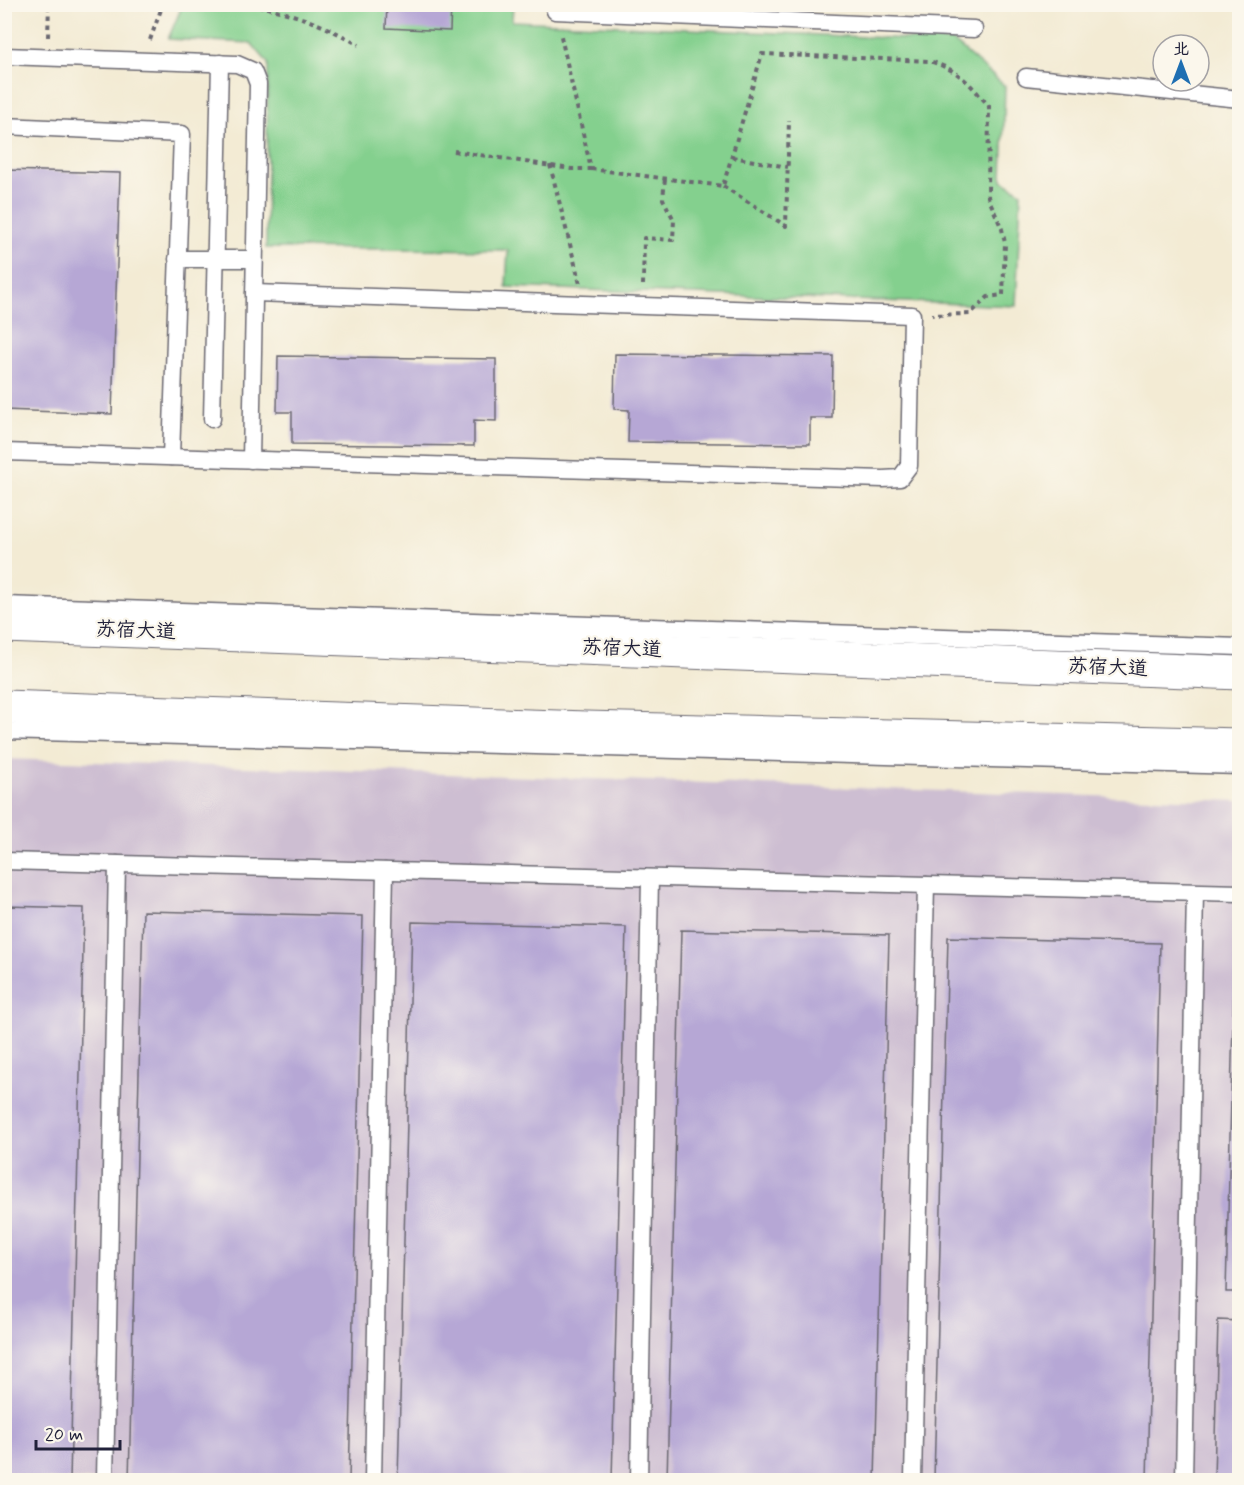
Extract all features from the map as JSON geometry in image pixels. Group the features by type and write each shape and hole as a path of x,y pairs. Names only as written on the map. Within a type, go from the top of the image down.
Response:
{"main road":[{"name":"苏宿大道","path":"4,626 1239,673"},
{"path":"4,706 586,728 1239,745"}],"lane":[{"path":"555,8 974,29"},
{"path":"4,56 237,64 253,71 258,84 251,460"},
{"path":"212,419 220,63"},
{"path":"1026,77 1239,99"},
{"path":"4,126 182,134 171,458"},
{"path":"177,259 255,259"},
{"path":"4,452 900,478 909,466 912,315 254,293"},
{"path":"4,605 1239,647"},
{"path":"4,731 1239,766"},
{"path":"4,861 1239,893"},
{"path":"105,1480 117,864"},
{"path":"373,1480 385,871"},
{"path":"639,1480 650,878"},
{"path":"913,1480 926,885"},
{"path":"1184,1480 1195,891"}],"path":[{"path":"47,57 49,4"},
{"path":"143,61 163,4"},
{"path":"249,4 277,10 332,28 359,45"},
{"path":"555,8 591,169"},
{"path":"723,186 762,54 930,61 961,75 989,106 988,196 1002,229 1005,243 1003,295 988,297 970,314 912,315"},
{"path":"454,151 571,169 591,169 723,186 786,226 789,120"},
{"path":"732,156 788,167"},
{"path":"550,165 586,304"},
{"path":"642,306 644,238 673,240 674,220 663,199 665,178"}],"shaded area":[{"path":"5,759 1239,801 1239,1480 5,1480"}],"green space":[{"path":"513,4 512,21 953,41 1005,86 1002,180 1021,192 1016,306 506,287 508,250 266,248 268,63 251,43 168,39 180,11 180,5"}],"building":[{"path":"387,4 451,4 450,31 386,28"},
{"path":"4,170 120,173 112,414 4,410"},
{"path":"615,354 833,356 832,418 810,418 810,444 628,442 629,410 614,409"},
{"path":"278,356 496,359 496,421 474,420 474,446 292,444 292,412 277,412"},
{"path":"4,906 84,908 70,1480 4,1480"},
{"path":"143,911 363,916 349,1480 129,1480"},
{"path":"412,922 626,927 612,1480 398,1480"},
{"path":"681,930 889,935 875,1480 667,1480"},
{"path":"948,937 1160,943 1147,1480 934,1480"},
{"path":"1235,943 1240,943 1240,1292 1226,1292"},
{"path":"1218,1320 1240,1321 1240,1480 1214,1480"}]}
